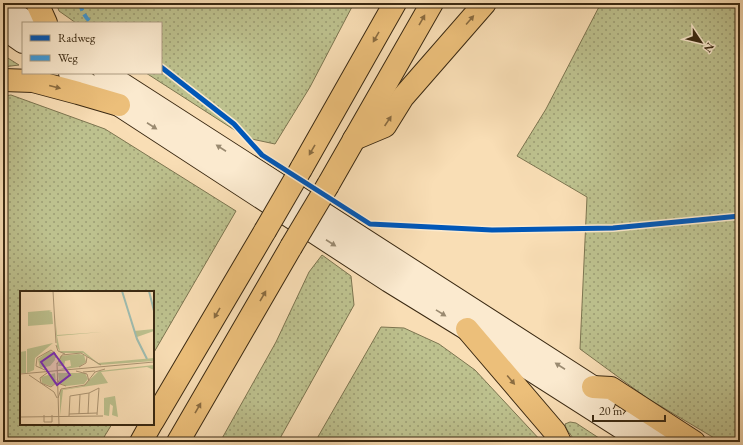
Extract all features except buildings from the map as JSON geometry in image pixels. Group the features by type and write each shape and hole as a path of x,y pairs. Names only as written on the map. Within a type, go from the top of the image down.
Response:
{"highway":[{"path":"37,3 46,22"},
{"path":"154,419 301,169 395,3"},
{"path":"178,442 328,186 432,3"},
{"path":"354,139 385,126 403,97 485,3"},
{"path":"3,80 33,81 119,105"},
{"path":"467,329 554,432 560,442"},
{"path":"593,387 610,388 694,442"},
{"path":"141,442 150,425"}],"main road":[{"path":"3,6 27,22"},
{"path":"3,28 22,41"},
{"path":"72,74 389,280 644,442"},
{"path":"107,74 593,387 603,401 668,442"}],"green space":[{"path":"56,3 354,3 310,87 275,144 247,138 148,74 162,74 162,22 75,22 59,11"},
{"path":"601,3 740,3 740,442 721,442 647,398 580,349 587,197 517,156 546,109"},
{"path":"3,55 19,65 3,67"},
{"path":"11,95 105,129 236,211 154,352 154,291 20,291 20,425 111,425 101,442 3,442 3,96"},
{"path":"322,255 351,276 354,305 278,442 220,442 276,342 309,272"},
{"path":"381,327 404,328 439,344 475,370 542,442 315,442"},
{"path":"570,422 576,423 605,442 575,442 565,424"}],"marked path":[{"path":"80,3 81,9 91,22"}],"cycle path":[{"path":"162,68 234,124 262,155 370,224 492,230 613,228 740,216"}]}
